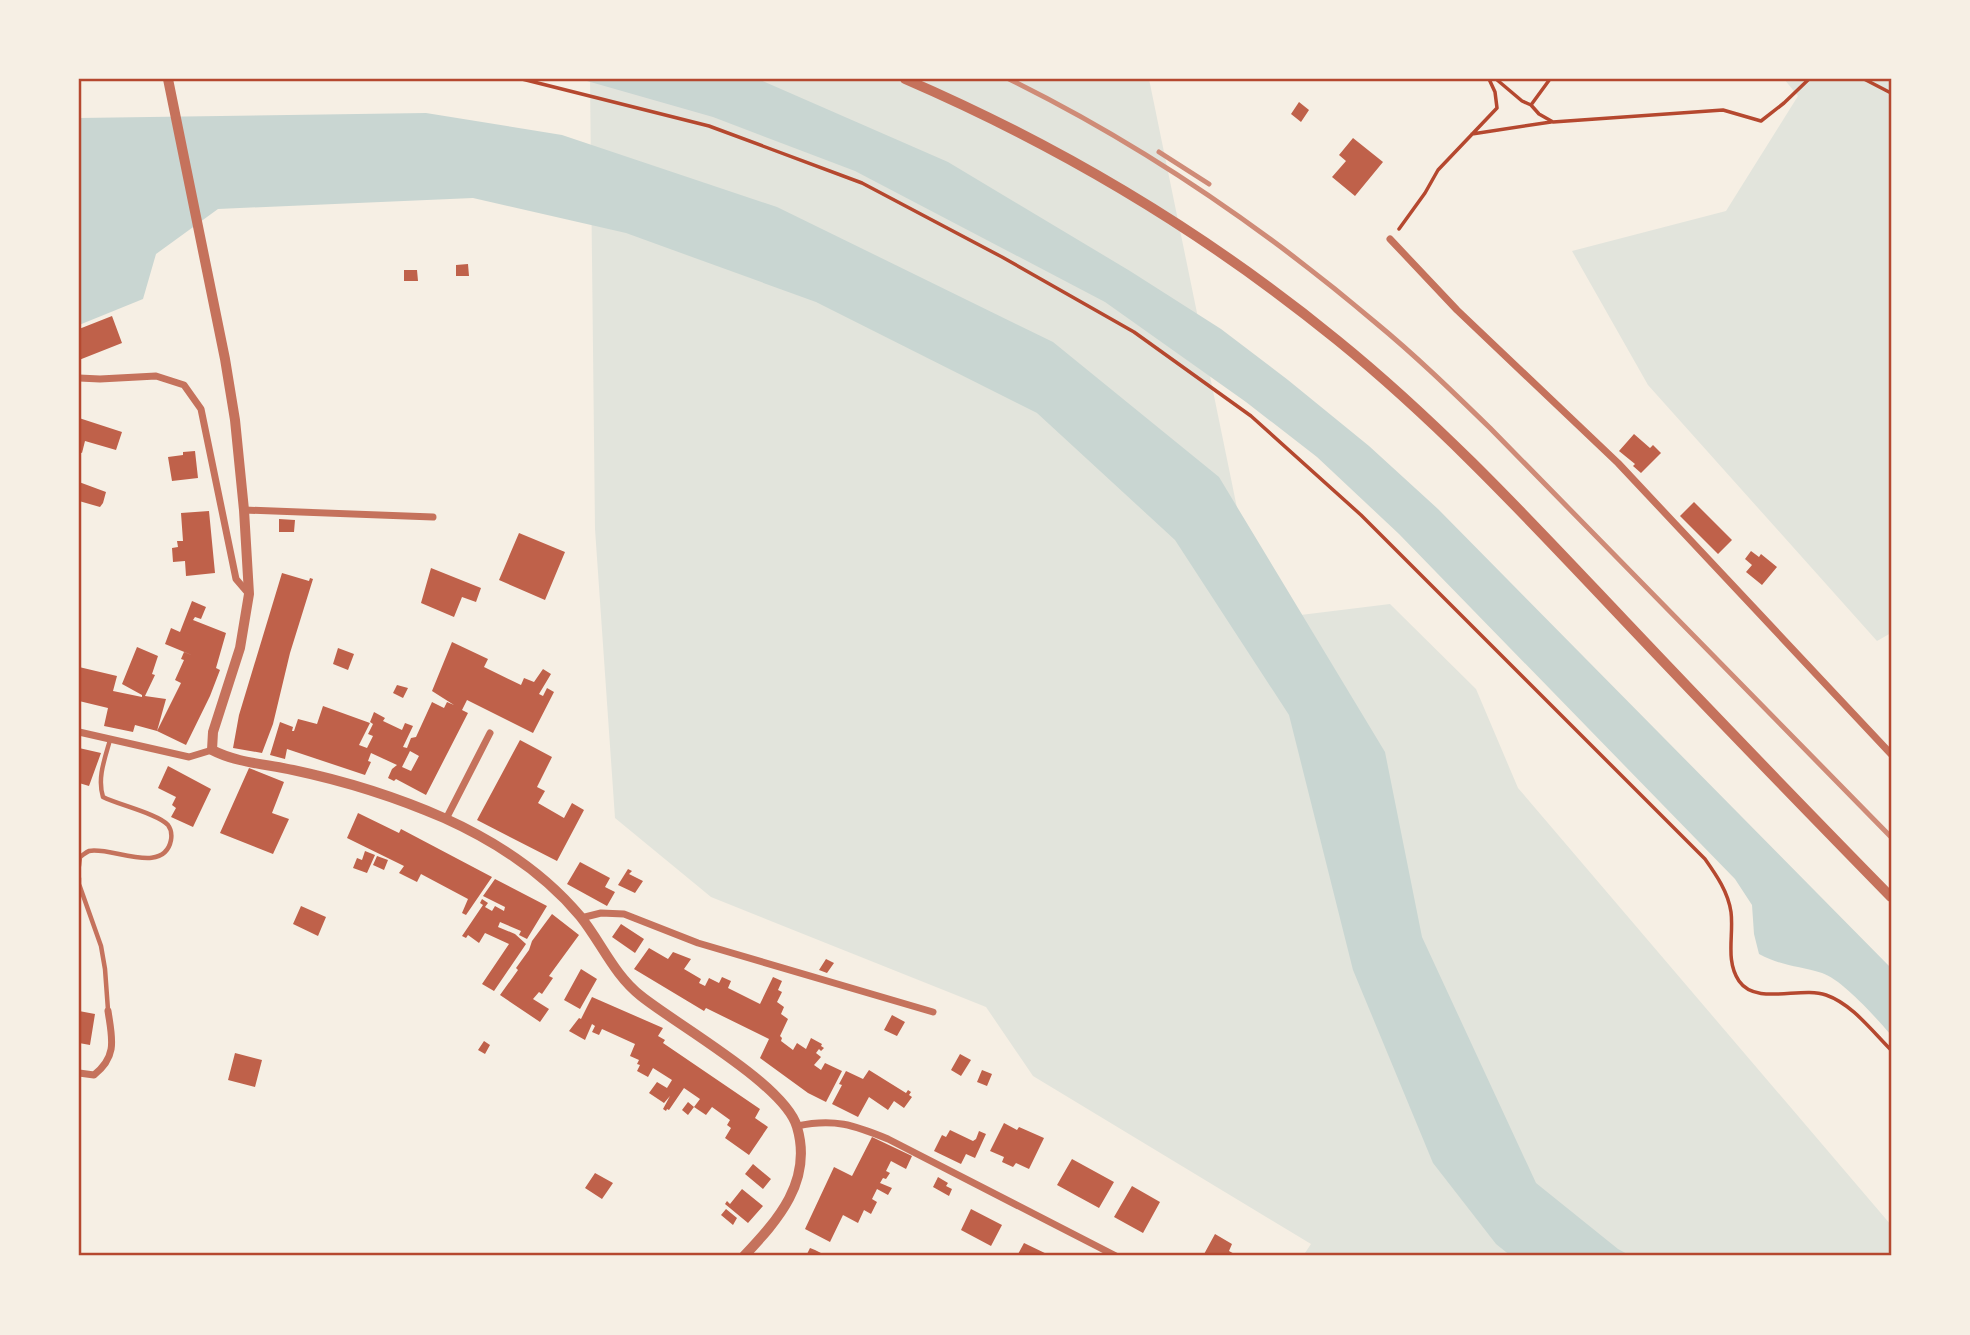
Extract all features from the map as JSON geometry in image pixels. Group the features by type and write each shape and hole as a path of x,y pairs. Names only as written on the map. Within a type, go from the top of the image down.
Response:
{"street":[{"path":"168,79 225,359 235,420 244,510 248,594 240,648 213,732 212,750"},
{"path":"905,79 1021,133 1135,197 1225,256 1328,332 1441,431 1501,490 1710,712 1891,897"},
{"path":"1390,239 1457,310 1618,463 1891,754"},
{"path":"79,378 156,376 184,385 201,409 236,579 248,594"},
{"path":"244,510 433,517"},
{"path":"79,732 189,757 212,750 225,757 294,770 392,797 446,819 507,851 555,889 582,918 610,962 639,995 760,1081 786,1106 797,1126 802,1160 793,1193 769,1229 744,1256"},
{"path":"446,819 491,733"},
{"path":"582,918 601,913 624,914 698,943 933,1012"},
{"path":"79,1073 94,1075 107,1065 113,1044 108,1011"},
{"path":"797,1126 819,1121 853,1125 888,1139 1116,1256"}],"lane":[{"path":"79,866 80,856 90,851 148,858 162,855 170,847 172,835 168,825 103,797 101,776 110,740"},
{"path":"79,878 102,946 108,1011"}],"path":[{"path":"522,79 709,126 862,183 1002,257 1134,332 1251,416 1361,515 1705,859 1721,883 1731,909 1731,957 1739,982 1756,993 1823,994 1838,1001 1857,1016 1891,1050"},
{"path":"1390,239 1418,203 1438,170 1497,108 1495,92 1489,79"},
{"path":"1496,79 1553,122"},
{"path":"1531,105 1550,79"},
{"path":"1472,134 1553,122 1723,110 1761,121 1809,79"},
{"path":"1864,79 1891,93"}],"shaded area":[{"path":"580,79 758,79 948,162 1221,329 1369,446 1438,509 1891,968 1891,1035 1840,983 1822,973 1759,954 1754,934 1752,905 1735,879 1399,534 1317,457 1246,402 1105,302 855,171 713,117"},
{"path":"590,79 1149,79 1260,620 1390,604 1476,689 1518,788 1891,1225 1891,1256 1303,1256 1311,1244 1033,1076 986,1007 711,897 615,818 595,529"},
{"path":"1784,79 1891,79 1891,633 1877,641 1648,385 1572,251 1726,211 1798,96"},
{"path":"426,113 562,135 777,207 1053,342 1219,477 1385,752 1422,937 1536,1183 1618,1249 1631,1256 1511,1256 1496,1244 1433,1163 1353,970 1289,715 1175,540 1037,413 816,302 626,233 473,198 218,209 156,254 143,299 79,325 79,118"}],"building":[{"path":"1299,102 1309,110 1301,122 1291,114"},
{"path":"1353,138 1383,162 1355,196 1332,177 1346,161 1339,155"},
{"path":"468,264 469,276 456,276 456,265"},
{"path":"404,270 417,270 418,281 404,281"},
{"path":"112,316 122,343 79,360 79,329"},
{"path":"79,418 122,432 116,450 85,441 82,453 79,452"},
{"path":"1634,434 1650,448 1653,445 1661,453 1641,473 1633,466 1635,464 1619,451"},
{"path":"195,451 198,478 172,481 168,457"},
{"path":"79,482 106,492 100,507 79,501"},
{"path":"1694,502 1732,540 1718,554 1680,516"},
{"path":"209,511 215,573 186,576 185,561 173,562 172,548 178,547 177,541 183,541 181,513"},
{"path":"279,519 295,520 294,532 279,532"},
{"path":"519,533 565,552 545,600 499,580"},
{"path":"1751,551 1759,557 1761,554 1777,567 1762,585 1746,572 1752,565 1745,559"},
{"path":"431,568 481,588 476,602 462,597 454,617 421,603"},
{"path":"282,573 309,581 310,578 313,579 290,653 273,724 262,753 233,748 239,715"},
{"path":"192,601 206,607 201,619 195,617 193,620 226,633 216,668 220,670 186,745 157,731 181,683 175,680 184,660 181,659 184,652 194,656 165,644 171,628 180,632"},
{"path":"452,642 488,659 484,667 521,685 524,678 534,682 543,669 551,674 539,694 543,696 547,688 554,692 533,733 467,700 462,710 468,713 426,795 396,779 394,781 388,778 397,765 371,753 368,761 371,762 365,775 287,749 285,759 270,755 280,722 293,727 292,731 298,719 317,724 323,706 370,723 359,745 367,748 373,736 368,734 373,724 370,722 374,712 385,718 383,721 402,730 405,723 413,726 403,747 407,748 411,738 416,737 432,702 444,708 447,702 454,705 432,691","holes":["410,751 419,756 411,771 402,767"]},
{"path":"137,647 158,656 152,674 155,675 145,696 166,699 157,731 135,725 133,732 104,726 108,708 79,701 79,667 117,676 113,691 142,697 122,684"},
{"path":"338,648 354,654 348,670 333,664"},
{"path":"397,685 408,688 403,698 393,693"},
{"path":"520,740 552,757 537,787 545,791 538,803 564,818 572,803 584,810 557,861 477,820"},
{"path":"79,748 101,753 89,786 79,783"},
{"path":"168,766 211,789 193,827 171,817 176,808 172,805 176,797 158,788"},
{"path":"249,768 284,782 272,813 289,819 273,854 220,833"},
{"path":"358,813 399,833 401,829 492,877 466,915 462,913 468,899 421,874 417,882 399,873 404,866 347,838"},
{"path":"365,851 375,855 367,873 353,868 357,858 362,860"},
{"path":"377,856 388,860 384,870 373,865"},
{"path":"580,862 610,878 605,887 615,892 607,906 567,884"},
{"path":"628,869 632,871 629,874 643,881 635,893 618,885"},
{"path":"495,879 547,906 527,939 519,935 521,931 500,922 498,927 515,934 526,944 494,991 482,984 509,944 485,933 479,943 468,935 466,938 462,936 483,905 480,903 482,899 488,903 485,907 492,911 495,906 504,911 505,907 483,896"},
{"path":"301,906 326,917 318,936 293,924"},
{"path":"552,914 579,935 549,976 553,978 542,994 539,992 533,999 549,1009 540,1022 500,995 518,970 516,968 532,941"},
{"path":"621,924 644,939 635,953 612,937"},
{"path":"649,948 668,959 673,952 691,959 684,969 701,979 699,983 705,986 709,978 719,983 722,977 731,981 728,988 760,1004 773,977 782,981 778,990 782,992 777,1002 784,1007 781,1014 788,1019 780,1036 781,1041 793,1050 797,1043 806,1049 811,1038 824,1048 816,1053 821,1057 814,1065 821,1070 825,1063 842,1071 826,1102 808,1093 760,1058 769,1039 706,1008 704,1011 634,969"},
{"path":"826,959 834,963 827,973 819,970"},
{"path":"581,969 597,979 580,1009 564,1000"},
{"path":"592,997 663,1028 658,1036 665,1040 663,1043 760,1109 755,1118 768,1127 749,1155 725,1138 731,1128 727,1125 730,1120 712,1107 706,1115 694,1107 700,1099 684,1088 669,1110 663,1109 670,1096 664,1103 649,1093 657,1082 667,1088 672,1080 653,1068 648,1077 637,1071 639,1060 630,1056 635,1044 602,1029 599,1035 592,1032 595,1026 592,1024 585,1040 569,1031 579,1018 581,1019"},
{"path":"79,1011 95,1014 90,1045 79,1043"},
{"path":"892,1015 905,1022 897,1036 884,1030"},
{"path":"484,1041 490,1045 485,1054 478,1050"},
{"path":"235,1053 262,1060 255,1087 228,1080"},
{"path":"960,1054 971,1060 961,1076 951,1070"},
{"path":"869,1070 906,1093 908,1090 911,1092 909,1095 912,1097 904,1108 894,1101 888,1110 869,1097 858,1117 832,1104 846,1071 863,1079"},
{"path":"982,1070 992,1074 987,1086 977,1082"},
{"path":"688,1102 694,1107 688,1115 682,1110"},
{"path":"1004,1123 1044,1138 1029,1169 1016,1163 1013,1167 1002,1162 1004,1157 990,1151"},
{"path":"950,1130 973,1141 979,1131 986,1134 975,1158 966,1154 961,1164 934,1151 942,1135 946,1137"},
{"path":"872,1137 912,1156 906,1169 891,1161 886,1171 890,1173 880,1183 892,1188 888,1195 877,1189 872,1199 877,1202 871,1214 864,1210 858,1223 843,1215 830,1242 805,1229 834,1167 852,1176"},
{"path":"1072,1159 1114,1182 1099,1208 1057,1185"},
{"path":"753,1164 771,1179 763,1189 745,1174"},
{"path":"595,1173 613,1183 602,1199 585,1188"},
{"path":"938,1177 952,1189 949,1196 933,1187"},
{"path":"1132,1186 1160,1202 1143,1233 1114,1217"},
{"path":"742,1189 763,1206 748,1223 725,1204 727,1201 730,1204"},
{"path":"726,1209 737,1218 733,1225 721,1215"},
{"path":"971,1209 1002,1225 991,1246 961,1230"},
{"path":"1215,1234 1232,1244 1229,1251 1238,1256 1203,1256"},
{"path":"1024,1243 1051,1256 1017,1256"},
{"path":"810,1248 815,1250 827,1256 806,1256"}],"railway":[{"path":"1009,79 1106,131 1200,190 1290,254 1391,336 1490,428 1891,837"},
{"path":"1159,152 1209,184"}]}
